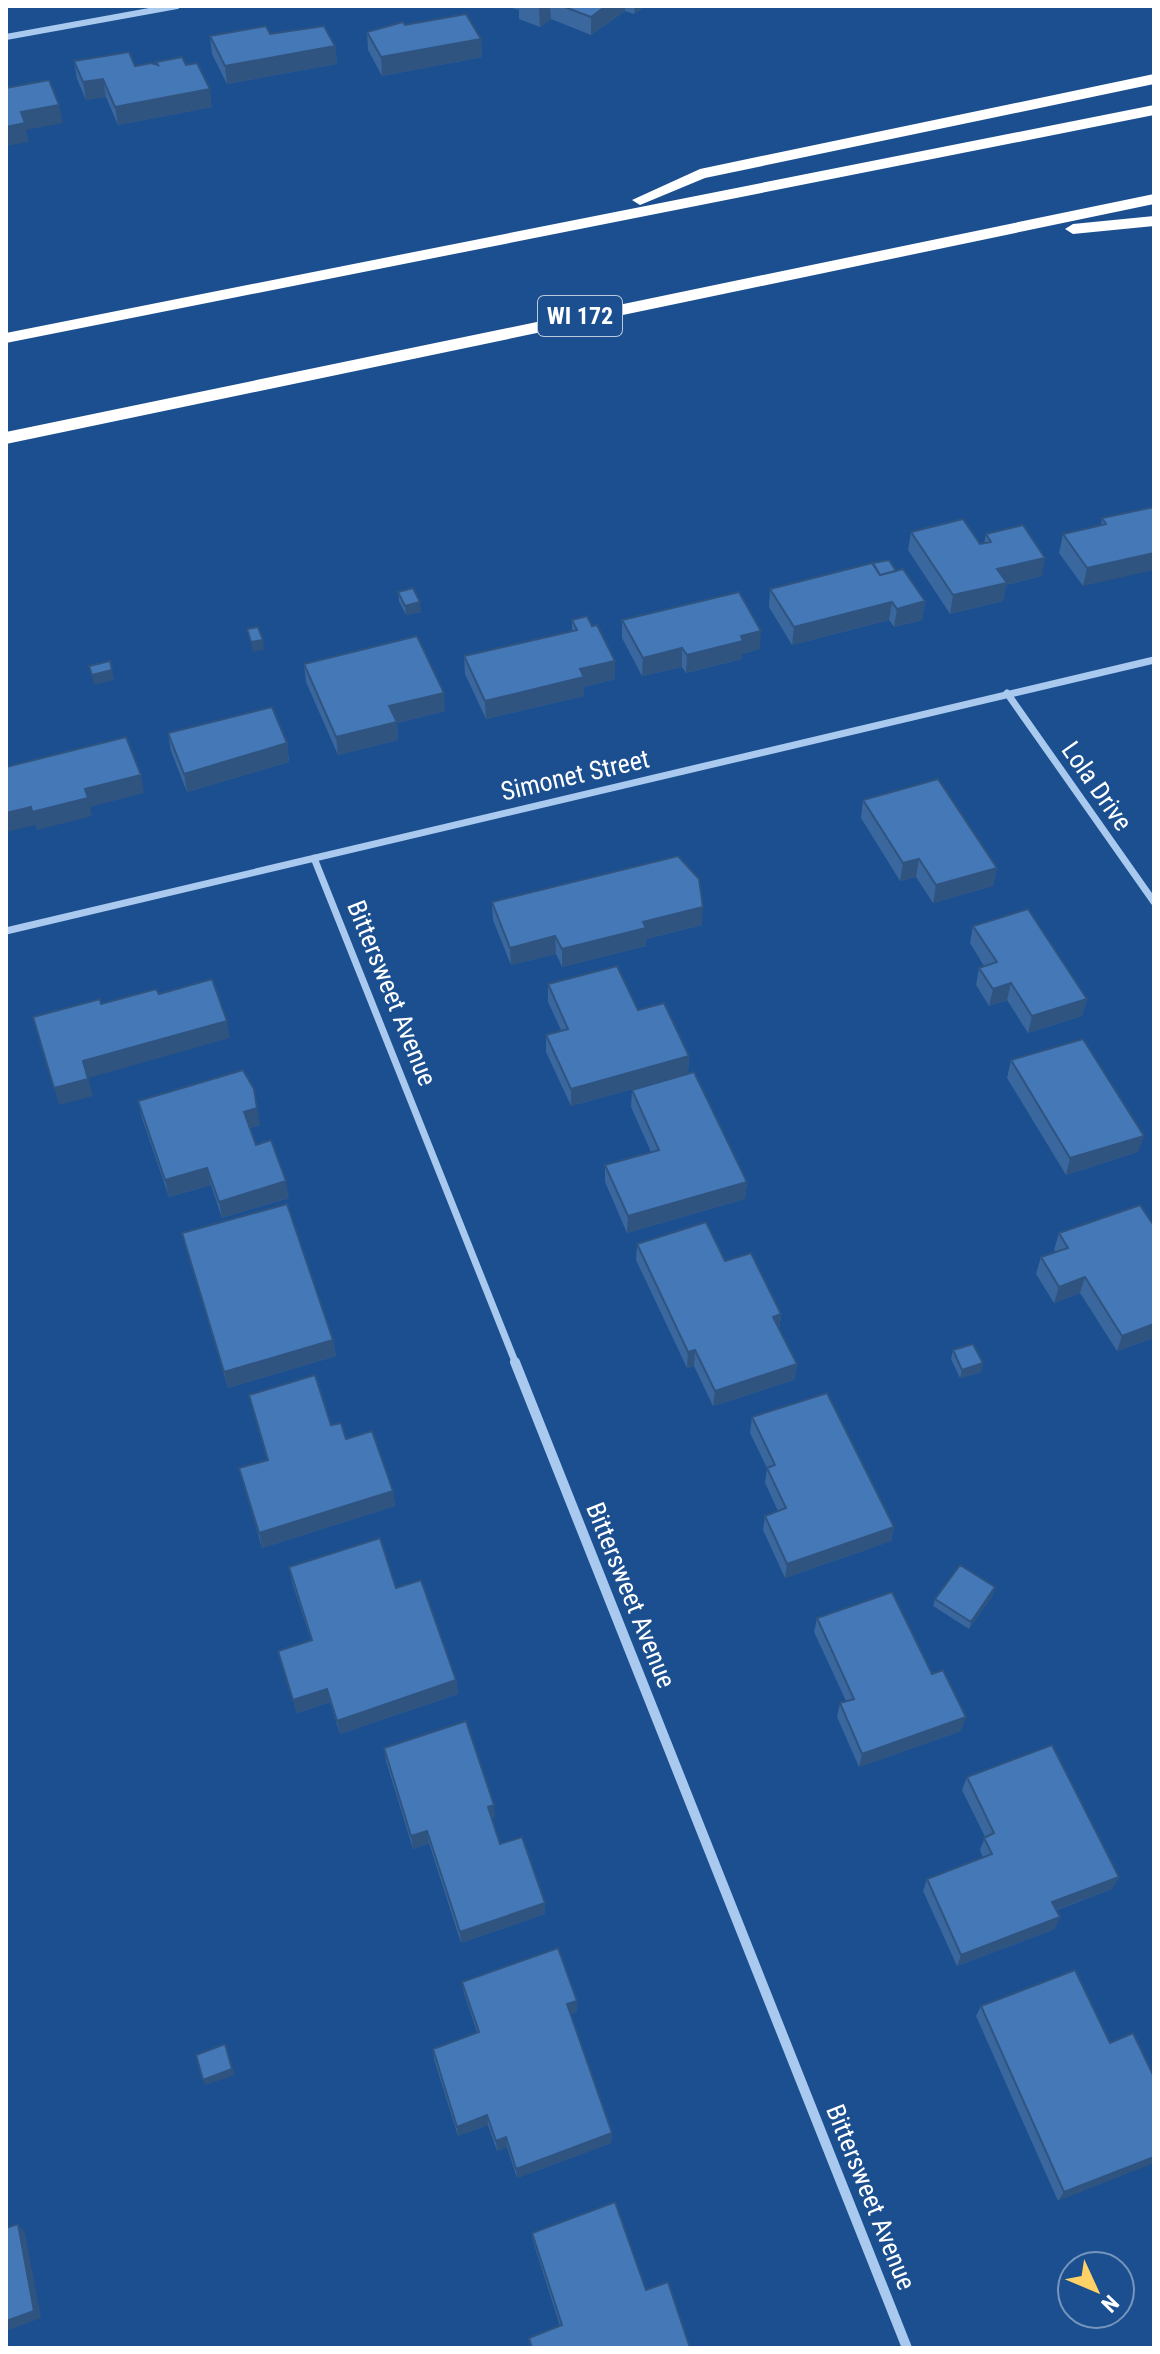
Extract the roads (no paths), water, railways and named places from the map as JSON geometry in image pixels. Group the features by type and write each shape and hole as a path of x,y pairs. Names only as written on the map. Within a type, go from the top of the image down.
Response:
{"highway":[{"path":"596,219 700,174 1154,79"},
{"path":"6,338 1154,110"},
{"name":"WI 172","path":"6,438 1154,199"},
{"path":"978,236 1154,221"}],"street":[{"path":"6,37 177,6"},
{"name":"Simonet Street","path":"6,931 1154,660"},
{"name":"Lola Drive","path":"1007,693 1154,902"},
{"name":"Bittersweet Avenue","path":"314,858 907,2348"}]}
